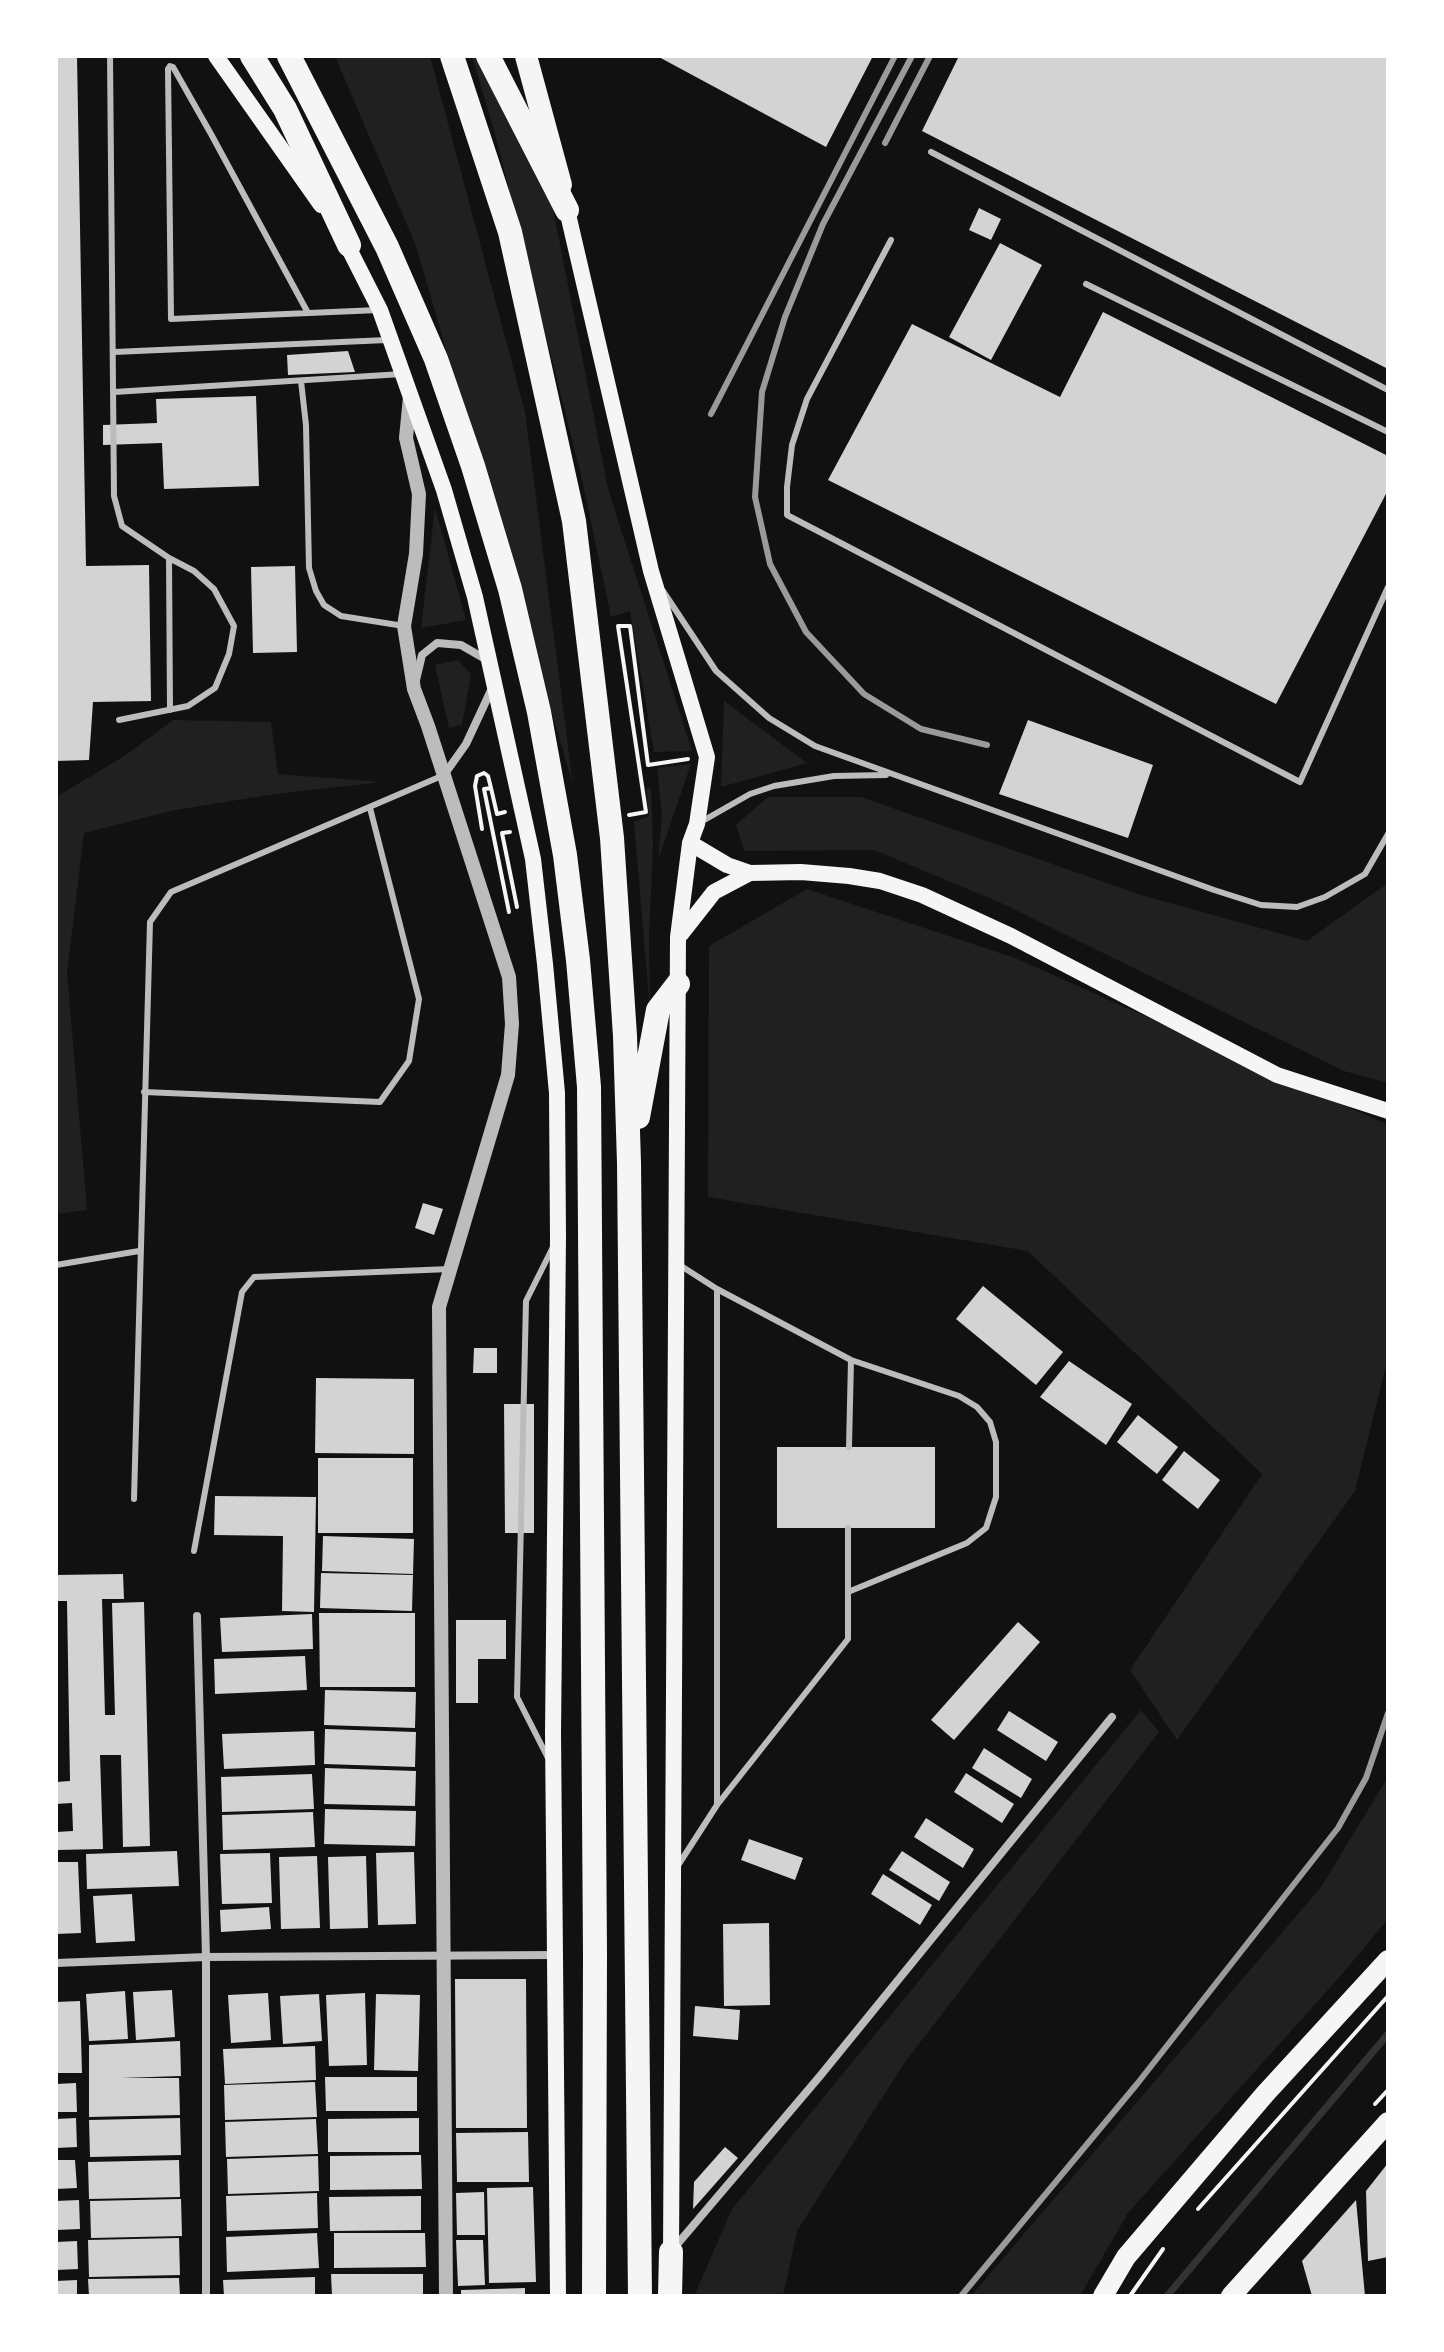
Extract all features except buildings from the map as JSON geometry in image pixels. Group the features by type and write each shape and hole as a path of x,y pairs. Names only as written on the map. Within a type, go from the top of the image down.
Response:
{"highway":[{"path":"252,56 285,109 349,245"},
{"path":"289,56 387,247 436,359 473,466 510,589 539,712 565,855 589,1087 594,2296"},
{"path":"452,56 510,232 574,521 612,838 625,1036 629,1163 640,2296"},
{"path":"488,56 567,210"},
{"path":"526,56 567,210"},
{"path":"629,1163 658,1010 678,984"},
{"path":"670,2296 671,2252"}],"main road":[{"path":"216,56 349,245 380,310 444,490 495,682 533,859 555,1079 558,1237 553,1767 558,2296"},
{"path":"567,210 651,571 707,757 697,824 690,843 678,937 671,2252"},
{"path":"690,843 727,865 750,873 801,872 849,876 880,881 922,895 1011,936 1277,1075 1388,1111"},
{"path":"678,937 714,892 750,873"},
{"path":"1103,2296 1126,2257 1265,2094 1388,1960"},
{"path":"1231,2296 1388,2122"}],"street":[{"path":"410,393 406,438 419,494 416,554 404,626 414,689 509,977 512,1024 508,1075 439,1307 446,2296"},
{"path":"414,689 422,655 437,643 461,645 490,662"},
{"path":"444,775 466,744 495,682"},
{"path":"197,1616 206,1957 206,2296"},
{"path":"671,2252 820,2076 1112,1717"},
{"path":"56,1963 206,1957 556,1955"}],"lane":[{"path":"110,56 114,496 122,526 194,571 214,589 234,626 229,654 215,688 188,706 119,720"},
{"path":"308,313 211,134 170,66 171,319 380,310"},
{"path":"931,152 1388,390"},
{"path":"891,240 807,399 792,445 787,515 1300,782 1388,587"},
{"path":"1086,284 1388,432"},
{"path":"114,352 390,340"},
{"path":"114,392 403,374"},
{"path":"301,381 306,425 309,568 316,591 324,605 341,616 404,626"},
{"path":"169,558 170,710"},
{"path":"651,571 716,671 769,718 815,746 890,775 1261,905 1297,907 1325,897 1365,874 1388,834"},
{"path":"134,1499 150,922 171,892 444,775"},
{"path":"697,824 750,794 774,786 834,776 890,775"},
{"path":"144,1092 380,1102 409,1061 419,999 370,808"},
{"path":"553,1767 517,1697 526,1301 558,1237"},
{"path":"56,1265 139,1251"},
{"path":"676,1263 717,1289 851,1360 959,1396 977,1407 990,1422 996,1442 996,1497 986,1528 967,1543 848,1592"},
{"path":"194,1551 242,1292 254,1277 450,1269"},
{"path":"717,1289 717,1805"},
{"path":"849,1447 851,1360"},
{"path":"673,1873 717,1805 848,1639 848,1528"}],"path":[{"path":"646,812 618,626 630,626 648,765 707,757"},
{"path":"512,925 484,789 491,788 497,814 522,808"},
{"path":"1191,2216 1388,1996"},
{"path":"1130,2296 1170,2240"}],"shaded area":[{"path":"335,56 430,56 525,412 573,785 416,246"},
{"path":"472,56 479,56 550,193 608,489 692,751 654,752 630,611 611,617 582,479 495,134"},
{"path":"435,508 466,620 421,628"},
{"path":"458,660 471,674 462,725 449,728 435,665"},
{"path":"724,701 807,763 721,787"},
{"path":"173,720 271,722 278,774 382,782 275,794 175,810 84,833 67,972 87,1210 56,1214 56,797 126,755"},
{"path":"691,764 658,860 662,816 657,768"},
{"path":"651,787 650,1010 634,822 649,816 646,790"},
{"path":"768,797 861,797 1141,895 1307,941 1388,883 1388,1083 1344,1071 1001,903 874,850 744,851 736,825"},
{"path":"807,889 1015,958 1388,1125 1388,1358 1355,1491 1177,1740 1130,1670 1262,1474 1028,1251 708,1197 709,946"},
{"path":"1141,1710 1159,1732 905,2062 797,2231 783,2296 694,2296 732,2209"},
{"path":"1388,1777 1388,1919 1128,2213 1080,2296 971,2296 1321,1887"}],"waterway":[{"path":"1167,2296 1388,2034"}],"railway":[{"path":"711,414 895,56"},
{"path":"912,56 823,224 785,317 762,392 755,497 770,564 806,632 864,694 921,729 987,745"},
{"path":"885,143 930,56"},
{"path":"961,2296 1137,2084 1338,1828 1366,1778 1388,1713"}]}
